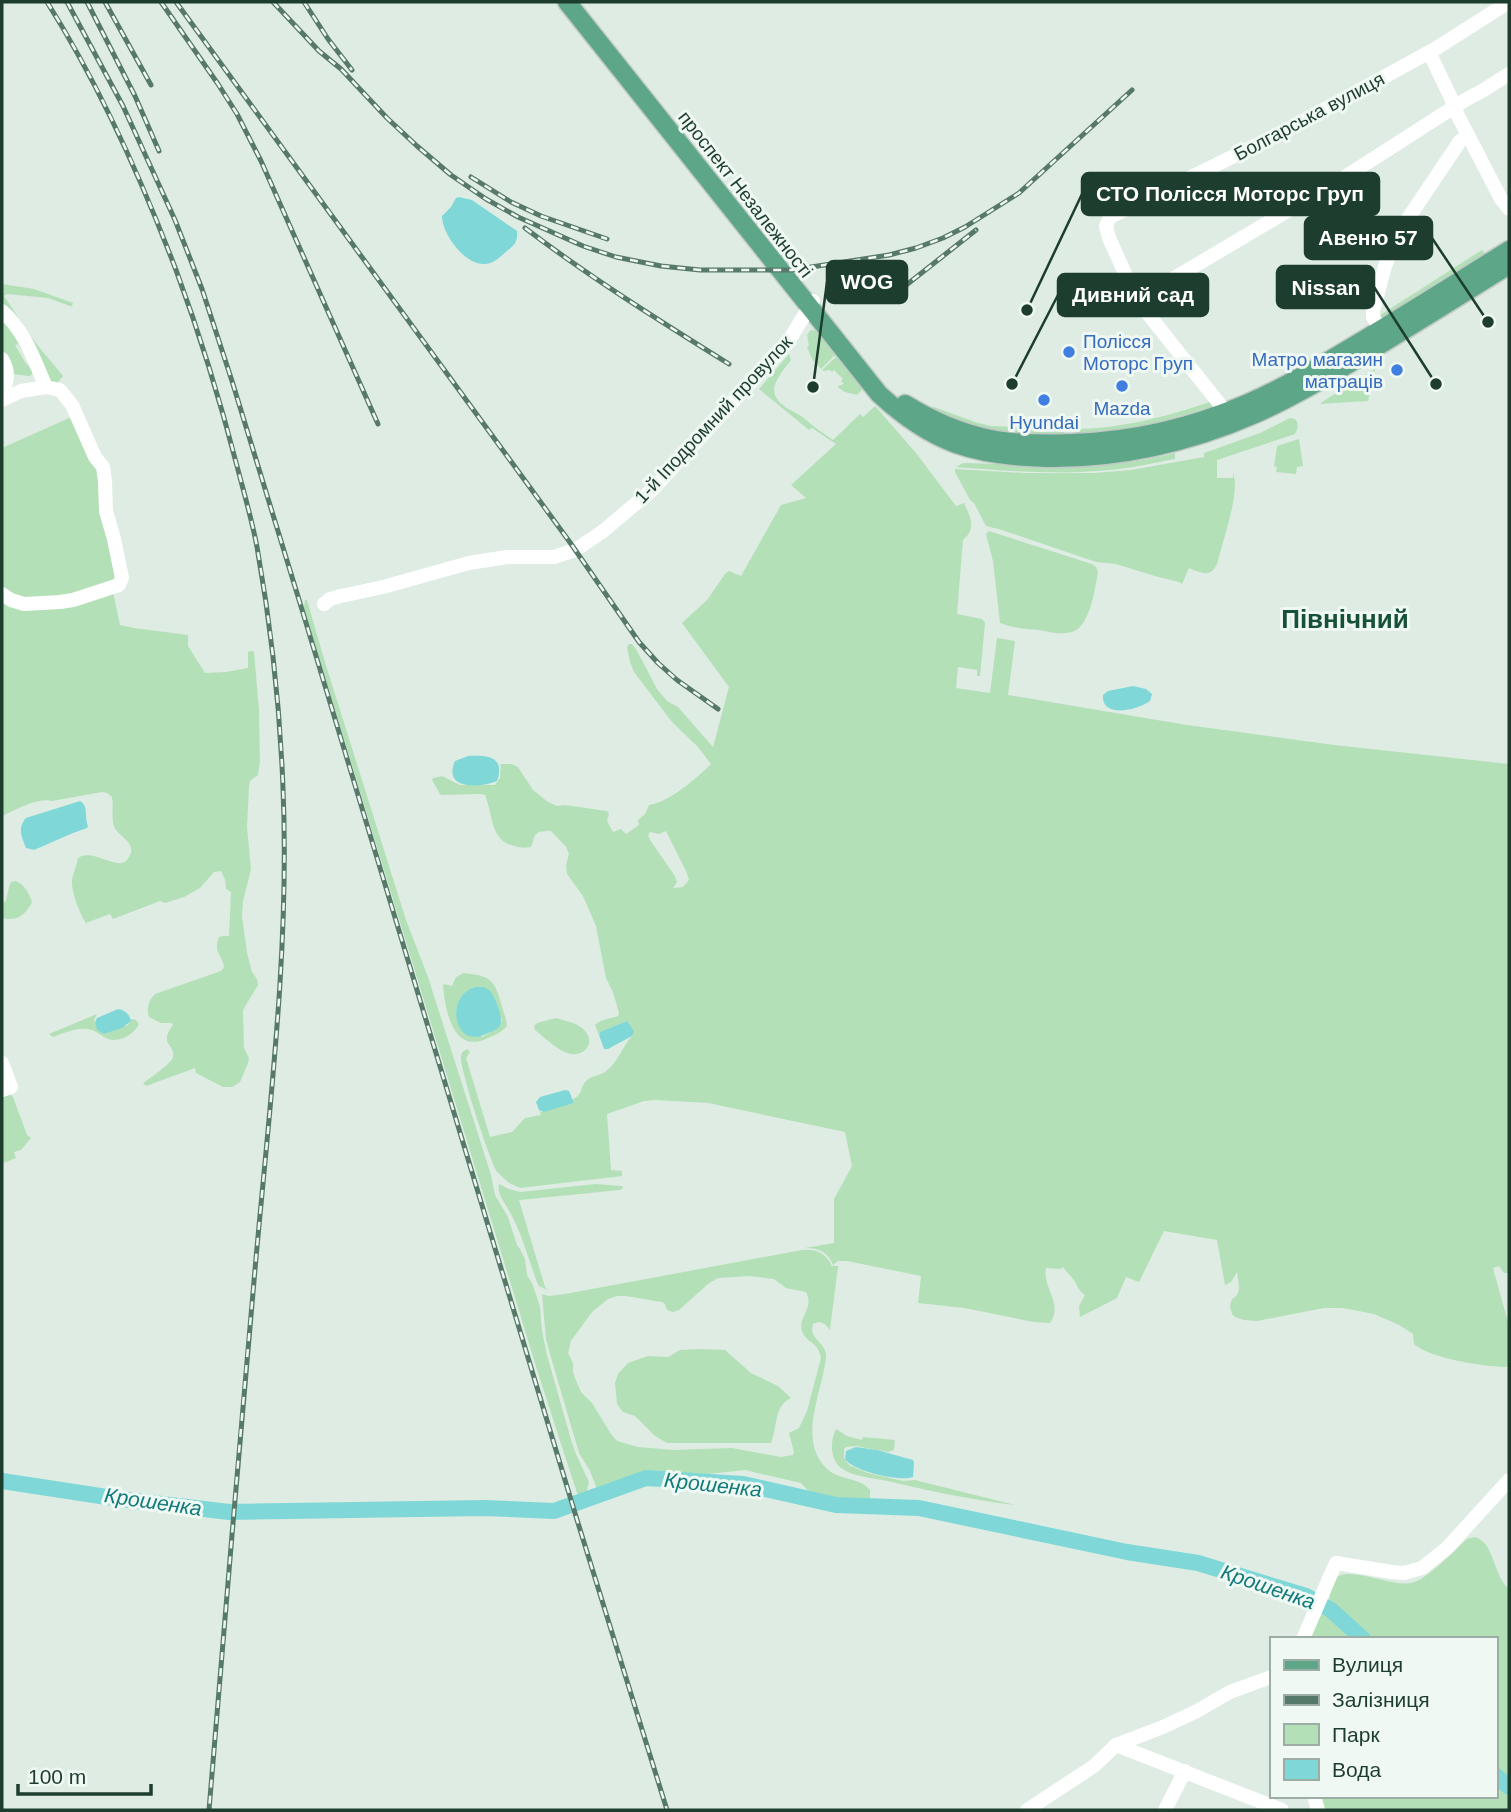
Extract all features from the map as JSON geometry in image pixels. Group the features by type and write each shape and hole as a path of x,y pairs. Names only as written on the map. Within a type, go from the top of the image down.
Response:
{"main road":[{"name":"проспект Незалежності","path":"567,2 811,304 879,394 905,416 940,438 963,447 1001,456 1054,458 1097,456 1175,442 1251,416 1281,402 1347,365 1509,265"},
{"name":"проспект Незалежності","path":"579,2 792,270 811,304 899,400 971,435 1006,442 1105,442 1176,427 1226,412 1304,375 1509,250"}],"street":[{"name":"Болгарська вулиця","path":"1137,300 1110,238 1107,223 1110,217 1287,130 1429,52 1509,2"},
{"path":"1429,52 1468,135 1501,199 1509,209"},
{"path":"1226,412 1137,300 1345,177 1454,106 1509,74"},
{"path":"1381,330 1373,317 1373,311 1385,267 1399,232 1460,141 1468,135"},
{"name":"1-й Іподромний провулок","path":"324,604 330,599 469,563 507,557 554,557 575,550 602,532 652,491 788,342 811,304"},
{"path":"2,311 24,338 46,387"},
{"path":"2,359 8,373 2,398"},
{"path":"2,398 21,391 46,387 60,390 72,405 105,473 106,511 122,578 119,585 60,603 24,604 2,594"},
{"path":"2,1063 11,1087 2,1090"},
{"path":"1304,1637 1335,1565 1404,1573 1422,1568 1470,1525 1509,1480"},
{"path":"1027,1810 1094,1766 1116,1745 1198,1711 1230,1692 1270,1677"},
{"path":"1116,1745 1282,1810"},
{"path":"1165,1810 1185,1771"}],"green space":[{"path":"1482,250 1485,254 1380,320 1377,317"},
{"path":"2,284 34,289 73,303 70,306 48,298 7,294 4,296 34,341 63,376 57,383 51,384 2,309"},
{"path":"2,315 20,336 25,355 18,344 15,345 32,370 30,376 11,374 2,353"},
{"path":"811,330 816,331 835,355 821,369 812,359 807,347 807,335"},
{"path":"789,354 791,360 778,378 774,389 781,404 833,440 860,414 863,417 875,406 916,453 956,506 964,503 971,527 963,540 957,614 982,619 985,623 980,676 977,676 977,670 958,667 956,688 990,693 997,638 1015,641 1008,695 1187,725 1334,745 1509,764 1509,1273 1504,1273 1499,1266 1493,1268 1508,1322 1507,1367 1431,1354 1414,1344 1413,1334 1399,1325 1374,1314 1343,1308 1324,1308 1257,1321 1235,1317 1230,1306 1239,1291 1237,1272 1231,1282 1225,1285 1217,1240 1164,1231 1139,1282 1126,1277 1117,1298 1080,1317 1079,1306 1085,1295 1063,1267 1046,1268 1055,1309 1050,1323 918,1303 921,1276 847,1261 838,1261 833,1265 822,1252 805,1248 834,1243 834,1199 852,1166 845,1132 708,1103 644,1101 607,1114 611,1170 622,1171 622,1176 520,1188 509,1183 497,1172 470,1095 462,1065 463,1052 467,1049 470,1052 466,1058 490,1137 512,1132 525,1118 541,1115 539,1110 541,1112 574,1103 573,1099 585,1082 609,1068 632,1036 627,1021 600,1032 599,1035 595,1025 618,1016 619,1013 606,978 596,926 583,896 567,874 569,853 566,847 551,831 535,835 531,847 506,843 496,833 485,795 442,795 432,780 442,776 460,785 495,785 500,778 501,764 512,764 518,767 533,790 548,802 557,806 607,811 607,821 613,832 621,829 626,834 639,825 638,820 649,805 673,795 711,764 672,722 634,672 627,647 632,644 657,689 667,701 678,707 713,747 729,687 682,623 707,600 725,574 729,571 741,576 781,505 806,498 791,485 836,444 812,428 809,430 759,389","holes":["666,831 689,880 683,887 673,888 677,882 675,876 650,840 650,832 659,834"]},
{"path":"836,357 862,388 857,395 839,388 838,386 844,384 841,381 843,379 834,370 822,370"},
{"path":"1375,369 1368,401 1320,404 1322,402"},
{"path":"1213,401 1216,405 1130,428 1078,434 1073,429 1144,421"},
{"path":"934,407 991,426 1064,429 1064,433 989,430 949,418 931,409"},
{"path":"76,415 97,465 118,574 113,592 120,625 188,635 188,646 205,673 248,668 248,652 254,652 260,760 258,775 250,781 249,786 247,827 251,869 242,916 247,953 258,985 243,1010 244,1048 249,1058 248,1063 240,1082 232,1087 223,1087 196,1073 195,1068 146,1086 143,1083 165,1067 173,1057 167,1037 173,1025 149,1017 151,999 155,994 221,971 224,967 217,947 219,937 229,936 231,892 226,889 221,871 214,872 200,888 184,897 165,903 160,901 113,919 110,914 86,923 76,903 72,885 78,858 92,856 119,863 125,862 131,852 130,845 114,826 112,797 102,792 40,801 2,816 2,448"},
{"path":"1290,418 1297,422 1295,434 1217,460 1217,478 1233,478 1233,473 1235,492 1217,564 1209,573 1189,568 1182,584 1116,564 1096,562 986,526 955,472 955,469 1024,473 1131,470 1204,457 1204,453 1260,433"},
{"path":"1299,439 1303,466 1297,467 1296,474 1276,472 1277,467 1274,466 1277,446"},
{"path":"1175,453 1175,459 1091,471 1033,472 956,467 963,463 1095,465"},
{"path":"989,531 1096,567 1098,572 1091,606 1078,629 1060,633 1000,623 993,561 986,534"},
{"path":"305,600 406,920 428,977 495,1195 508,1217 517,1245 525,1259 527,1275 540,1307 547,1355 572,1443 589,1482 585,1497 580,1497 577,1493 538,1373 306,615"},
{"path":"16,881 26,890 32,902 20,916 2,918 2,903 6,901 11,882"},
{"path":"464,973 472,974 485,977 493,983 507,1026 501,1032 476,1042 466,1041 459,1035 449,1017 443,985 452,986 456,977","holes":["475,987 489,990 502,1021 499,1027 482,1037 456,1013 459,1000 467,991"]},
{"path":"97,1014 94,1020 104,1034 128,1025 131,1019 139,1024 129,1035 115,1040 87,1029 72,1030 53,1037 49,1034"},
{"path":"556,1018 576,1024 587,1033 589,1043 584,1051 567,1053 535,1030 537,1023"},
{"path":"10,1094 27,1135 31,1138 21,1150 14,1152 16,1158 4,1163 2,1095"},
{"path":"499,1184 520,1192 596,1184 623,1188 519,1200 548,1290 537,1282 517,1226 500,1194"},
{"path":"802,1250 812,1250 824,1255 832,1266 838,1266 830,1330 821,1322 813,1324 812,1329 815,1338 826,1352 814,1417 814,1447 820,1460 831,1472 866,1486 870,1490 870,1498 863,1501 825,1500 811,1494 801,1483 745,1470 640,1481 619,1491 598,1492 579,1453 546,1339 542,1294 565,1294","holes":["750,1276 774,1279 786,1288 806,1292 808,1303 802,1331 818,1349 821,1358 807,1411 799,1428 789,1433 793,1455 781,1457 732,1448 674,1450 638,1447 617,1441 592,1403 581,1392 568,1353 571,1341 592,1312 608,1299 617,1296 662,1302 667,1310 673,1312 718,1278"]},
{"path":"680,1350 725,1350 751,1373 778,1386 791,1398 781,1407 771,1443 667,1443 655,1436 635,1416 623,1412 617,1404 615,1383 618,1374 628,1363 648,1356 668,1357"},
{"path":"836,1429 847,1436 862,1440 863,1437 895,1440 894,1450 888,1452 856,1446 846,1447 844,1458 849,1465 868,1473 903,1481 915,1480 1015,1505 951,1495 851,1473 837,1464 833,1455 832,1444"},
{"path":"1475,1537 1482,1540 1509,1589 1509,1810 1318,1810 1315,1798 1497,1798 1497,1637 1304,1637 1318,1602 1331,1609 1330,1590 1334,1579 1343,1574 1356,1574 1411,1583 1432,1571 1467,1539"}],"water":[{"path":"459,197 472,200 517,231 514,244 488,264 477,263 462,254 446,231 442,216"},
{"path":"1133,686 1146,689 1152,694 1150,701 1121,710 1114,710 1104,703 1103,695 1108,691"},
{"path":"468,756 487,757 497,762 497,781 481,785 458,782 452,770 455,761"},
{"path":"80,801 85,809 87,828 34,850 26,848 21,829 26,818"},
{"path":"475,987 487,988 492,994 501,1023 495,1030 475,1037 460,1029 456,1010 465,993"},
{"path":"118,1009 127,1013 131,1021 122,1028 104,1034 97,1030 97,1018"},
{"path":"627,1021 634,1031 632,1036 604,1049 600,1032"},
{"path":"569,1091 574,1103 544,1112 539,1110 536,1102 540,1097"},
{"path":"856,1447 913,1460 913,1477 887,1477 857,1468 845,1459 846,1451"}],"waterway":[{"name":"Крошенка","path":"2,1481 229,1512 484,1508 554,1511 646,1478 743,1484 836,1505 919,1508 1127,1552 1198,1563 1306,1596 1331,1610 1361,1637"},
{"name":"Крошенка","path":"1497,1777 1509,1787"}],"railway":[{"path":"47,2 85,66 134,167 176,270 201,343 224,417 255,537 267,607 277,697 282,758 284,850 281,973 209,1810"},
{"path":"67,2 123,106 175,220 202,289 667,1810"},
{"path":"87,2 135,96 159,151"},
{"path":"105,2 151,85"},
{"path":"161,2 237,114 261,161 378,424"},
{"path":"176,2 569,541 639,642 677,680 718,709"},
{"path":"273,2 319,51 341,69 417,146 451,175 486,199 518,217 583,246 616,257 700,270 792,270 889,255 943,238 1019,193 1132,90"},
{"path":"304,2 352,70"},
{"path":"471,177 511,202 541,216 607,239"},
{"path":"525,228 600,282 729,364"},
{"path":"900,290 976,230"}],"place":[{"name":"СТО Полісся Моторс Груп","path":"1027,310"},
{"name":"Авеню 57","path":"1488,322"},
{"name":"Полісся Моторс Груп","path":"1069,352"},
{"name":"Матро магазин матраців","path":"1397,370"},
{"name":"Дивний сад","path":"1012,384"},
{"name":"Nissan","path":"1436,384"},
{"name":"Mazda","path":"1122,386"},
{"name":"WOG","path":"813,387"},
{"name":"Hyundai","path":"1044,400"}],"district":[{"name":"Північний","path":"1345,619"}]}
